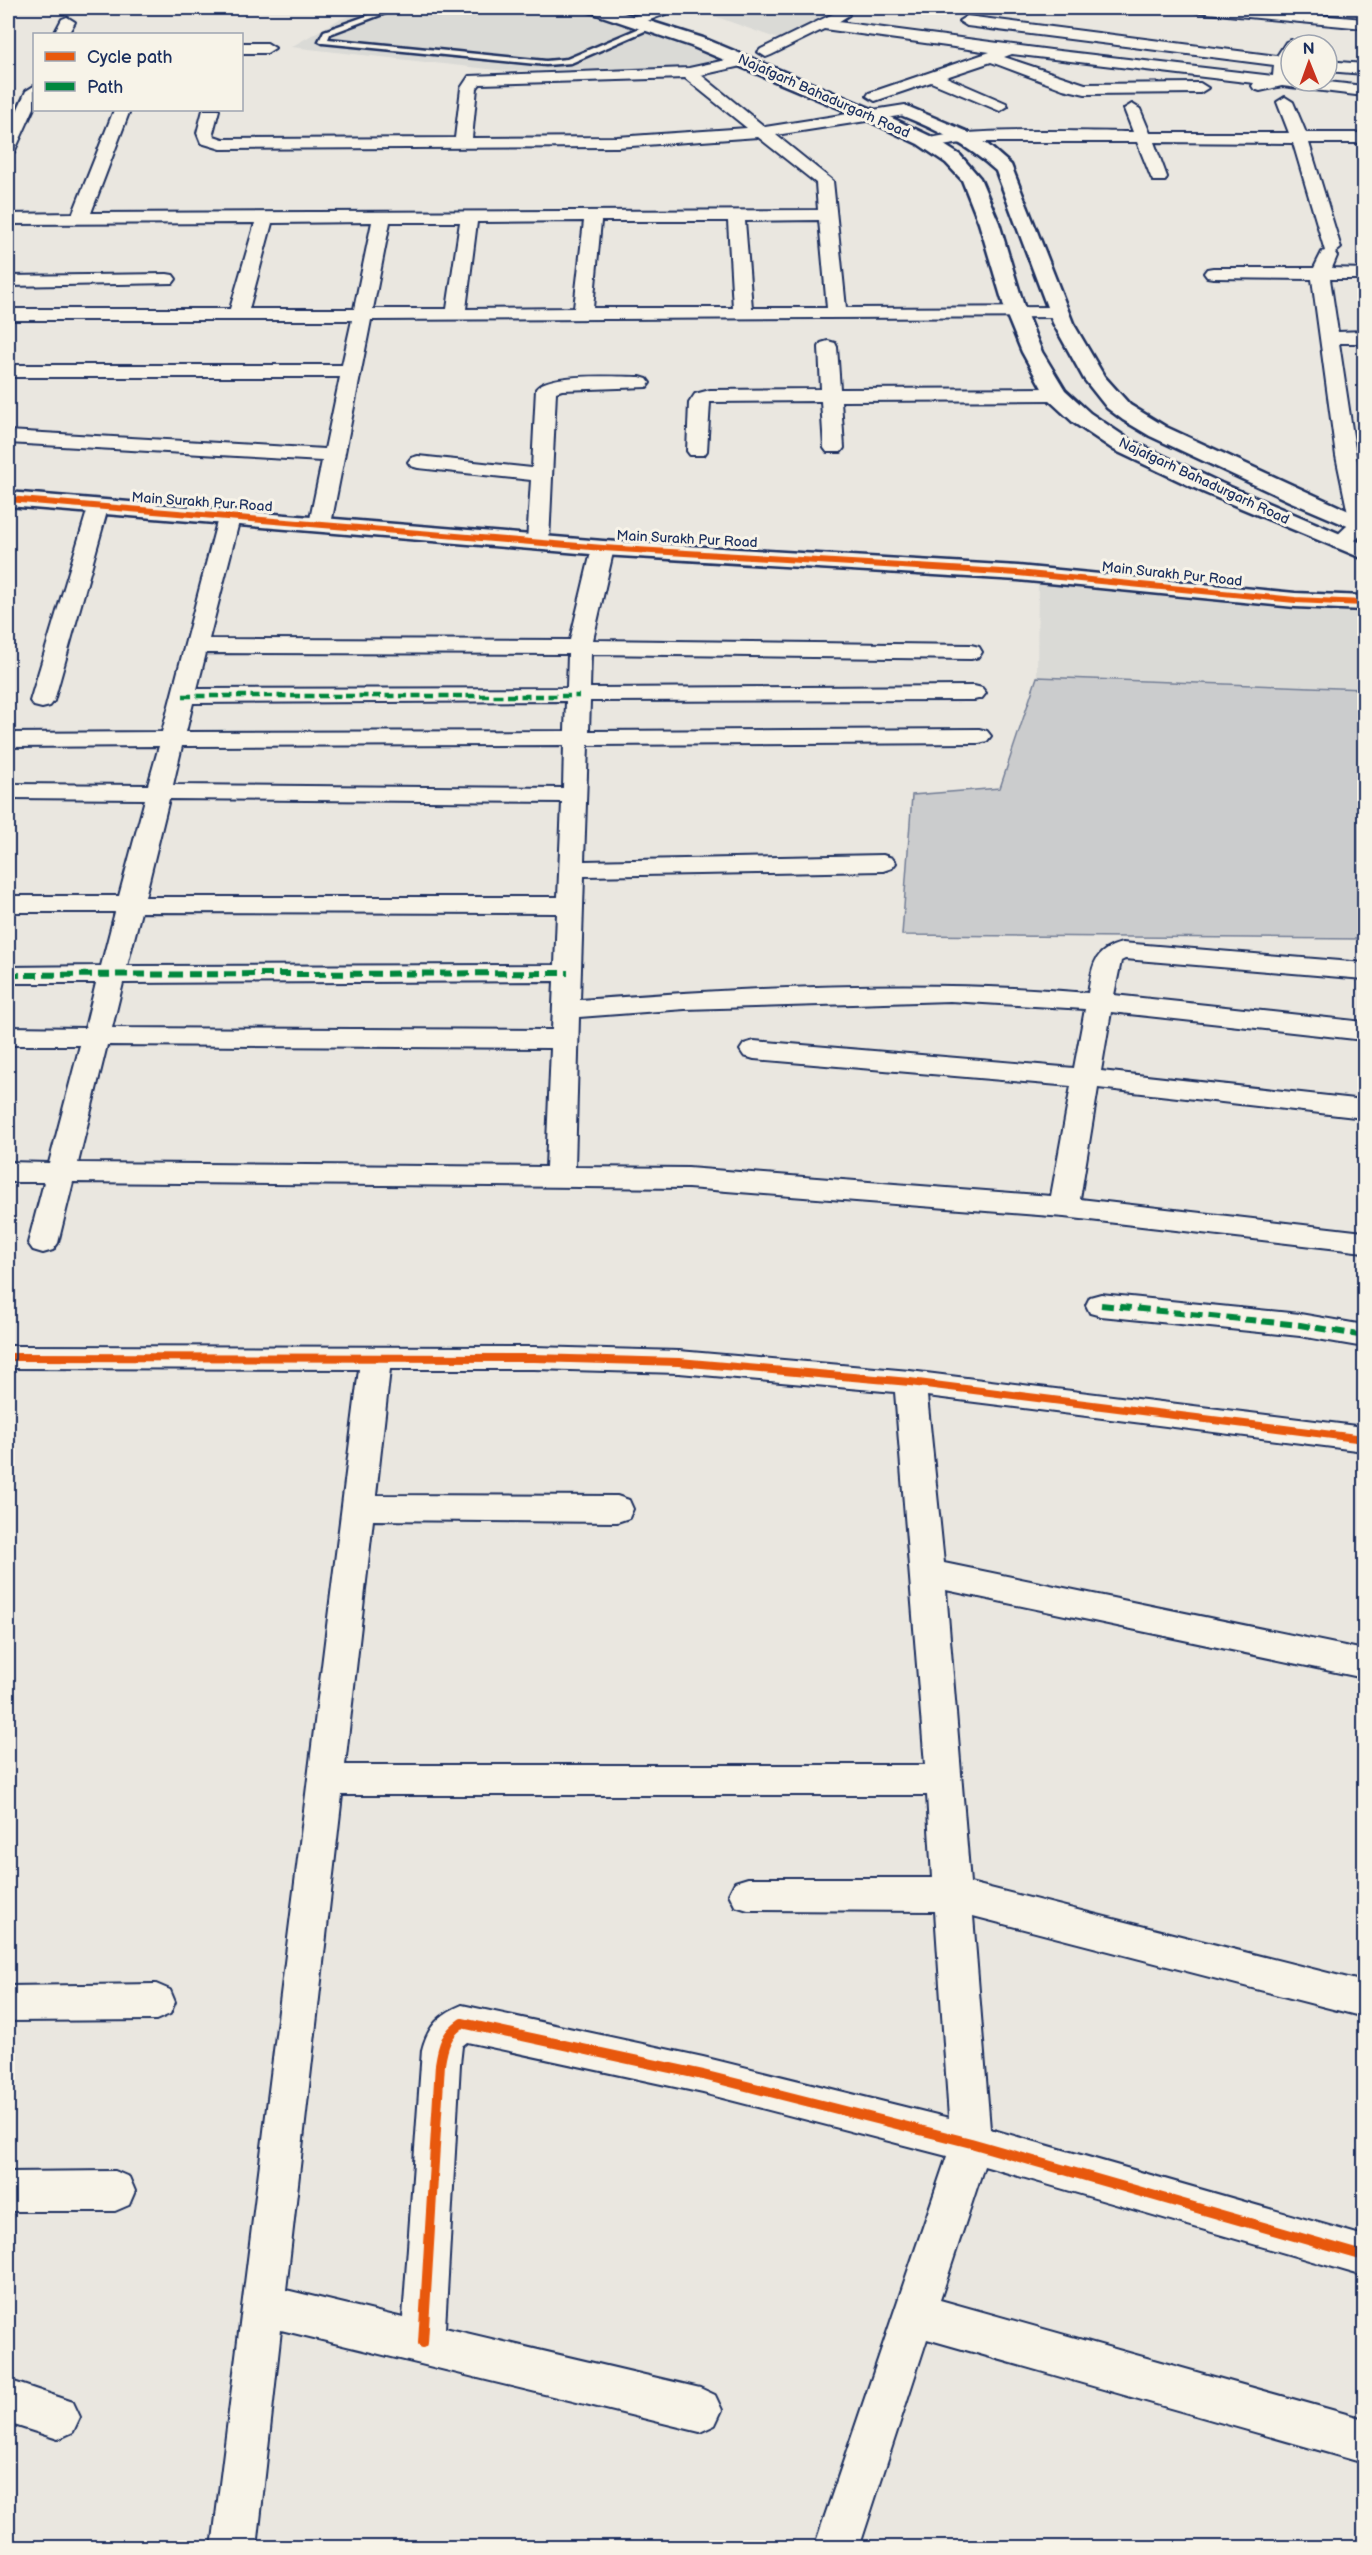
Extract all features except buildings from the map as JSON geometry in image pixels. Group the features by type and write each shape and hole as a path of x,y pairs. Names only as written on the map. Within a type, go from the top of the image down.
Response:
{"main road":[{"name":"Najafgarh Bahadurgarh Road","path":"593,8 650,15 766,52 873,105 953,159 971,178 989,223 1016,313 1032,352 1056,394 1082,418 1122,446 1213,488 1365,552"},
{"name":"Najafgarh Bahadurgarh Road","path":"650,15 744,61 873,105 905,110 968,137 1004,169 1059,313 1078,354 1116,405 1144,424 1251,476 1363,525"},
{"name":"Main Surakh Pur Road","path":"8,499 603,548 1018,573 1295,600 1365,603"}],"street":[{"path":"766,52 825,25 853,8"},
{"path":"950,41 980,8"},
{"path":"1196,8 1305,13 1365,24"},
{"path":"211,111 205,133 207,139 213,143 617,142 762,132 873,105 933,76 1009,49 1034,10"},
{"path":"1297,33 1305,13"},
{"path":"967,21 1279,61"},
{"path":"825,25 1279,82"},
{"path":"243,48 267,48"},
{"path":"1051,55 1142,90"},
{"path":"990,57 1069,86 1085,89 1258,87 1279,82"},
{"path":"463,143 469,87 475,79 689,73 744,61"},
{"path":"966,65 988,74"},
{"path":"1339,67 1365,69"},
{"path":"689,73 824,181 837,313"},
{"path":"933,76 1000,106"},
{"path":"16,88 33,90"},
{"path":"1339,88 1365,91"},
{"path":"8,148 33,92"},
{"path":"1285,102 1299,136 1330,252 1320,274 1329,338 1348,409 1363,525 1341,543"},
{"path":"1132,110 1159,177"},
{"path":"80,218 122,111"},
{"path":"929,143 968,137 1299,136 1365,138"},
{"path":"8,219 826,215"},
{"path":"584,314 593,216"},
{"path":"736,216 743,314"},
{"path":"320,524 382,217"},
{"path":"456,314 470,217"},
{"path":"238,315 265,218"},
{"path":"1213,273 1365,274"},
{"path":"8,281 167,279"},
{"path":"8,315 1059,313"},
{"path":"1329,338 1365,337"},
{"path":"828,347 834,448"},
{"path":"8,371 351,370"},
{"path":"538,542 546,389 560,384 640,383"},
{"path":"697,451 699,403 702,398 710,396 1056,394"},
{"path":"8,437 334,456"},
{"path":"418,462 542,475"},
{"path":"42,701 98,508"},
{"path":"43,1243 229,518"},
{"path":"560,1176 580,647 603,548"},
{"path":"196,646 580,647 971,652"},
{"path":"183,696 974,693"},
{"path":"8,740 979,736"},
{"path":"8,791 575,795"},
{"path":"572,869 883,864"},
{"path":"8,904 570,905"},
{"path":"1064,1207 1106,965 1111,956 1122,951 1365,970"},
{"path":"8,975 568,973"},
{"path":"566,1010 685,1001 950,993 1028,996 1365,1031"},
{"path":"8,1036 565,1039"},
{"path":"754,1050 1086,1078 1365,1109"},
{"path":"8,1172 560,1176 765,1183 1064,1207 1365,1242"},
{"path":"1101,1305 1300,1325 1365,1336"},
{"path":"8,1357 534,1358 648,1361 776,1369 910,1382 1365,1439"},
{"path":"234,2547 376,1359"},
{"path":"836,2547 971,2144 928,1573 910,1382"},
{"path":"360,1507 617,1509"},
{"path":"928,1573 1365,1664"},
{"path":"326,1780 944,1780"},
{"path":"748,1894 953,1895 1365,1999"},
{"path":"8,2004 156,2002"},
{"path":"423,2343 440,2064 443,2044 449,2030 462,2023 703,2075 971,2144 1365,2256"},
{"path":"8,2192 115,2191"},
{"path":"263,2305 700,2410"},
{"path":"914,2313 1365,2440"},
{"path":"8,2402 58,2417"}],"lane":[{"path":"395,8 327,33 323,41 546,63 568,60 650,15"}],"shaded area":[{"path":"372,8 576,8 734,61 681,67 506,71 291,47 338,20"},
{"path":"692,8 839,8 781,40"},
{"path":"1038,582 1321,608 1364,609 1364,689 1037,677"},
{"path":"1037,677 1364,689 1364,939 902,935 912,795 1000,788"}],"marked path":[{"path":"183,696 579,696"},
{"path":"8,975 568,973"},
{"path":"1101,1305 1300,1325 1364,1336"}],"cycle path":[{"path":"8,499 603,548 1018,573 1295,600 1364,603"},
{"path":"8,1357 534,1358 679,1362 910,1382 1364,1439"},
{"path":"423,2343 440,2064 447,2035 462,2023 703,2075 971,2143 1364,2256"}]}
